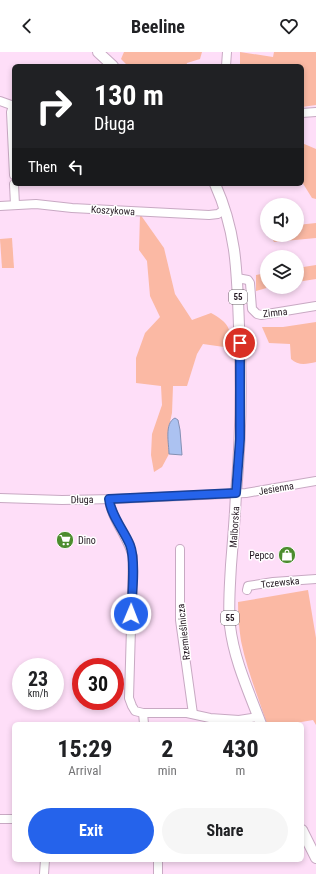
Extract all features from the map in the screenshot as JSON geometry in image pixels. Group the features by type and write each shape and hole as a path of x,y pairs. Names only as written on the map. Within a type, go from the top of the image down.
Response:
{"main road":[{"path":"98,52 111,64"},
{"name":"Malborska","path":"216,186 225,209 235,251 240,343 241,414 229,592 230,626 240,668 259,720"},
{"path":"304,834 316,858"}],"street":[{"path":"226,64 227,52"},
{"path":"0,101 12,106"},
{"path":"12,109 12,133"},
{"path":"304,113 316,112"},
{"path":"14,186 15,205"},
{"name":"Koszykowa","path":"0,206 36,204 72,208 209,215 218,214 225,209"},
{"name":"Zimna","path":"237,278 248,280 250,283 252,309 257,314 266,315 316,306"},
{"name":"Jesienna","path":"236,493 257,492 316,481"},
{"name":"Długa","path":"0,498 62,500 236,493"},
{"path":"109,499 110,507 130,546 133,557 130,698 132,706 136,710 143,713 193,714 210,718 259,720"},
{"name":"Rzemieślnicza","path":"180,549 180,620 193,714"},
{"name":"Tczewska","path":"247,590 248,586 273,582 316,579"},
{"path":"143,713 144,722"},
{"path":"0,819 12,819"},
{"path":"44,874 45,862"},
{"path":"158,862 158,874"}],"shaded area":[{"path":"124,52 202,52 200,59 187,64 126,64 121,59"},
{"path":"240,52 273,57 274,52 316,52 316,105 304,107 304,64 240,64"},
{"path":"304,144 316,149 316,199 312,198 304,185"},
{"path":"140,214 164,248 175,294 192,320 211,313 222,320 228,327 231,341 231,348 203,344 197,354 187,386 173,386 172,413 168,431 169,454 162,467 154,472 151,455 152,434 162,405 161,386 136,383 136,358 145,333 160,317 150,296 147,261 139,250"},
{"path":"316,223 316,238 304,239 304,224"},
{"path":"12,238 14,268 2,268 0,239"},
{"path":"316,265 316,279 304,281 304,267"},
{"path":"260,274 260,290 256,291 256,275"},
{"path":"316,322 316,362 306,364 297,363 291,359 290,344 269,343 262,327 283,327"},
{"path":"308,590 316,638 316,725 313,720 302,722 266,722 243,652 238,617 238,602"}],"water":[{"path":"175,418 178,420 180,430 182,455 169,454 168,429 169,424"}],"place":[{"name":"Dino","path":"65,540"},
{"name":"Pepco","path":"287,555"}],"route":[{"path":"131,614 133,557 130,546 110,507 109,499 236,493 241,414 240,343"}]}
